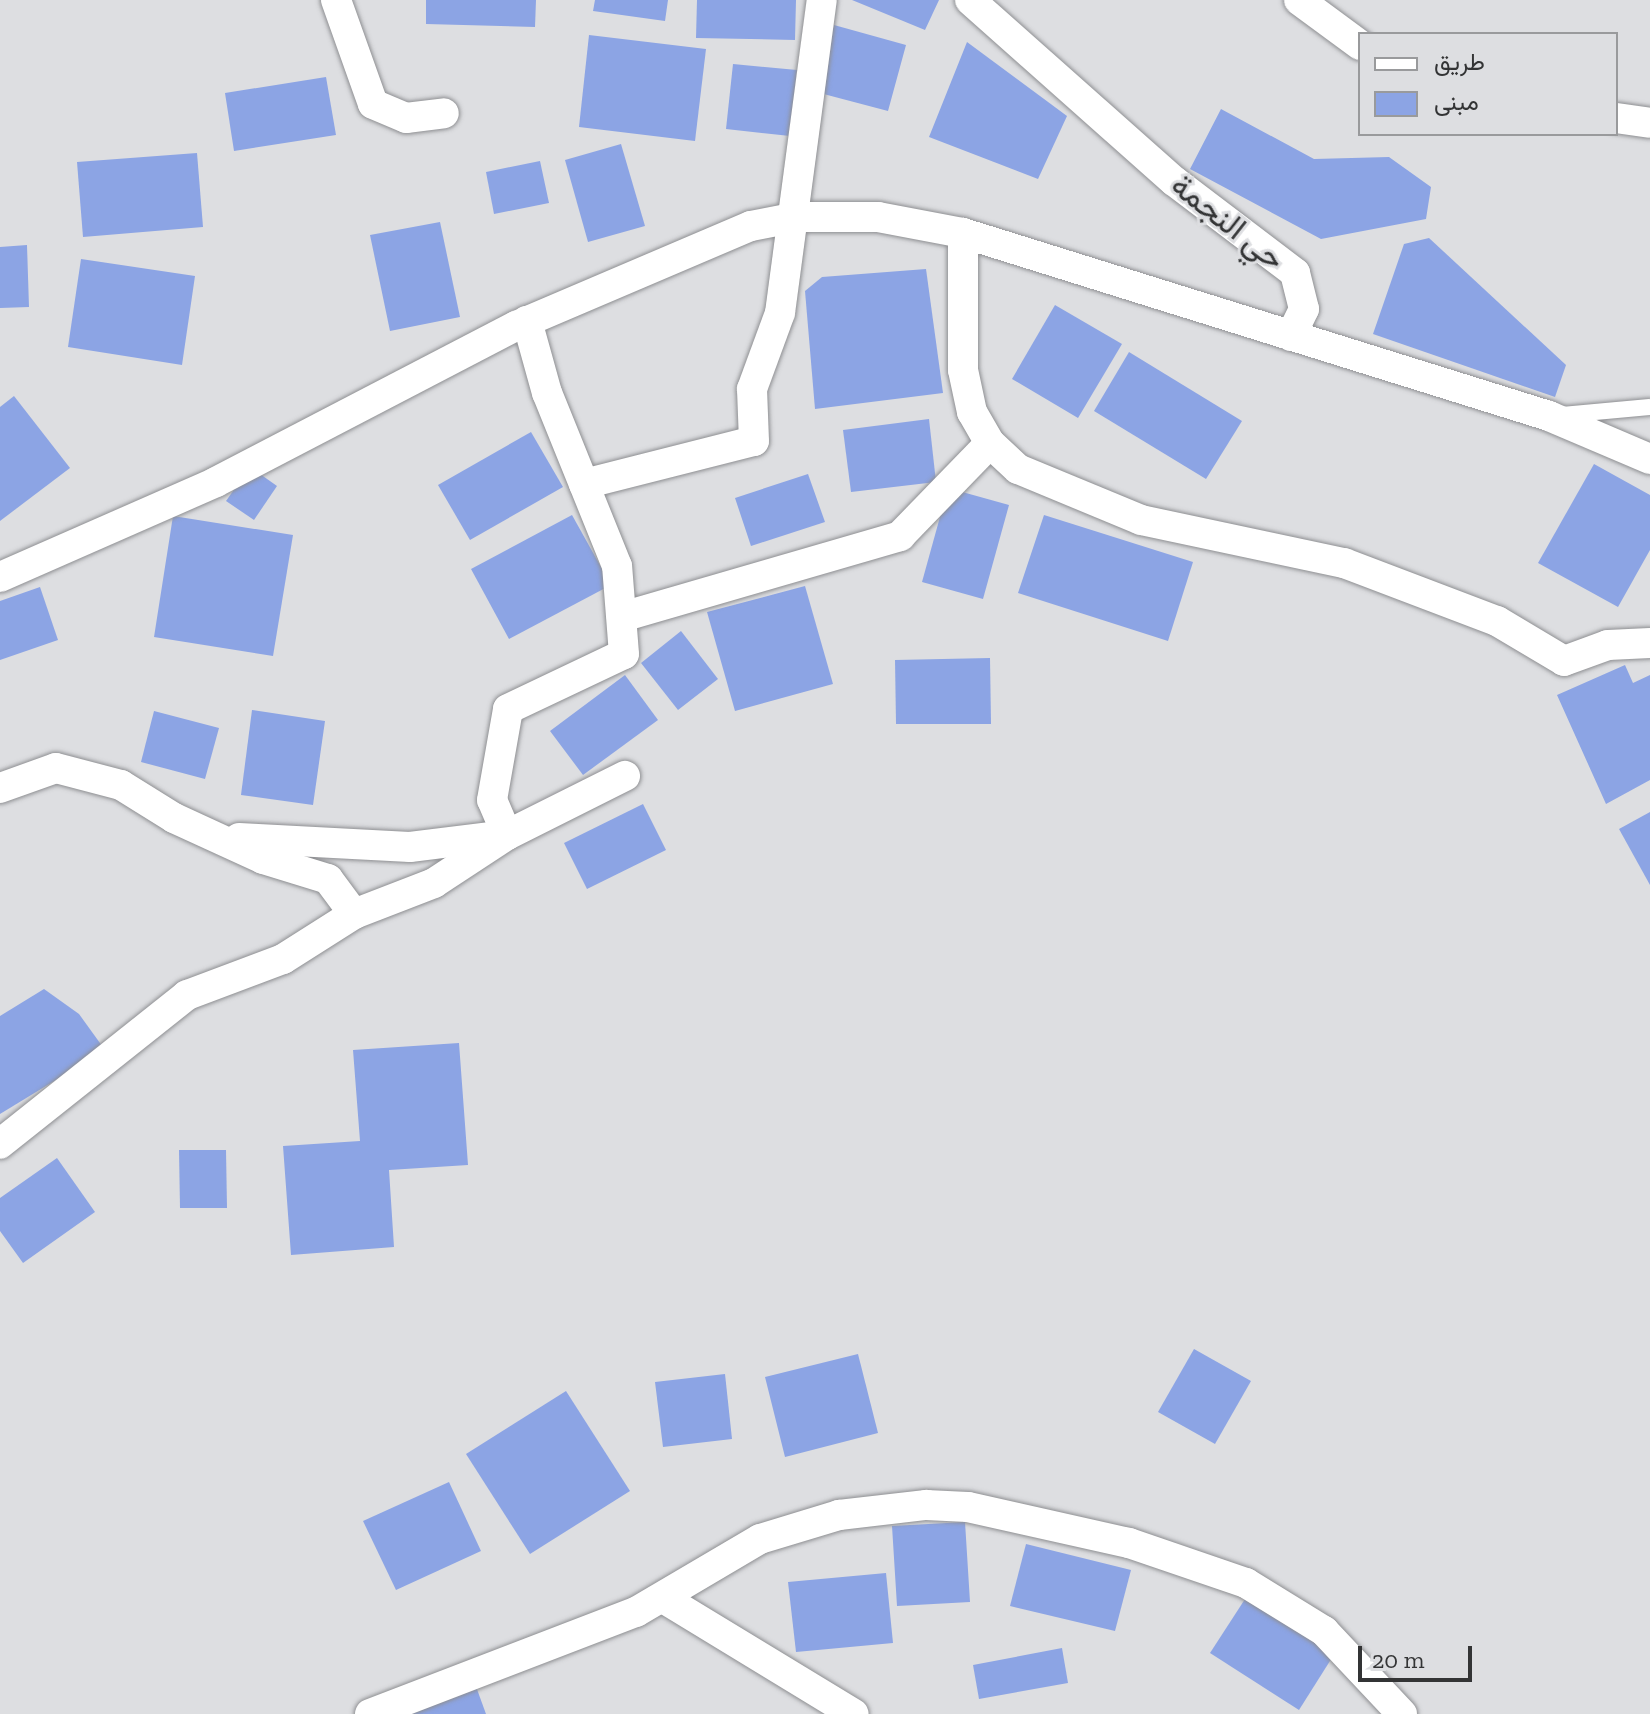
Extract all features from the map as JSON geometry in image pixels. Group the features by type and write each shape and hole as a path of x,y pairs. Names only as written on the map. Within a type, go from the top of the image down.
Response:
{"street":[{"path":"336,0 351,30 361,80 373,104 406,118 444,113"},
{"path":"584,484 754,441 752,389 780,313 797,217 822,0"},
{"name":"حي النجمة","path":"970,0 1174,181 1295,273 1304,309 1291,336"},
{"path":"1299,0 1358,44"},
{"path":"1618,118 1650,123"},
{"path":"0,577 216,482 527,321 751,226 797,217 878,217 963,233 1549,416 1650,459"},
{"path":"963,233 963,370 972,412 990,443 1018,469 1068,493 1197,535 1344,563 1497,621 1564,661 1608,645 1650,643"},
{"path":"507,835 492,800 508,709 624,654 617,566 547,393 527,321"},
{"path":"622,617 900,536 990,443"},
{"path":"0,788 56,768 85,773 121,785 174,818 221,836 263,859 328,879 354,914"},
{"path":"0,1144 187,995 283,959 354,914 434,883 507,835 625,776"},
{"path":"221,836 410,847 507,835"},
{"path":"370,1714 663,1598 722,1558 798,1526 885,1509 968,1507 1129,1543 1246,1583 1324,1631 1402,1714"},
{"path":"663,1598 854,1714"}],"lane":[{"path":"1549,416 1650,407"}],"building":[{"path":"426,0 536,0 535,27 426,24"},
{"path":"595,0 668,0 665,21 593,11"},
{"path":"697,0 796,0 795,40 696,38"},
{"path":"852,0 939,0 925,30"},
{"path":"834,25 906,45 888,111 816,92"},
{"path":"589,35 706,49 695,141 579,127"},
{"path":"967,42 1067,116 1038,179 929,137"},
{"path":"733,64 797,70 790,136 726,129"},
{"path":"326,77 336,135 234,151 225,93"},
{"path":"1221,109 1314,159 1389,157 1431,187 1426,219 1321,239 1190,169"},
{"path":"621,144 645,226 588,242 565,160"},
{"path":"197,153 203,227 83,237 77,162"},
{"path":"540,161 549,203 494,214 486,172"},
{"path":"440,222 460,317 390,331 370,235"},
{"path":"1429,238 1566,365 1555,397 1373,334 1404,244"},
{"path":"27,245 29,307 0,308 0,247"},
{"path":"81,259 195,276 182,365 68,347"},
{"path":"926,269 943,393 815,409 805,291 822,277"},
{"path":"1055,305 1122,344 1078,418 1012,379"},
{"path":"1129,352 1242,421 1206,479 1094,411"},
{"path":"14,396 70,468 0,521 0,407"},
{"path":"929,419 936,482 851,492 843,430"},
{"path":"531,432 563,487 470,540 438,485"},
{"path":"1594,464 1650,495 1650,550 1618,607 1538,563"},
{"path":"250,467 277,486 254,520 226,501"},
{"path":"808,474 825,522 751,546 735,498"},
{"path":"948,488 1009,505 983,599 922,582"},
{"path":"572,515 611,585 509,639 471,569"},
{"path":"1044,515 1193,562 1168,641 1018,593"},
{"path":"173,516 293,535 273,656 154,637"},
{"path":"805,586 833,684 735,711 707,612"},
{"path":"40,587 58,640 0,660 0,601"},
{"path":"681,631 718,679 678,710 641,663"},
{"path":"990,658 991,724 896,724 895,660"},
{"path":"1625,665 1633,683 1650,675 1650,780 1606,804 1557,695"},
{"path":"625,675 658,720 583,775 550,731"},
{"path":"252,710 325,721 313,805 241,795"},
{"path":"154,711 219,728 205,779 141,762"},
{"path":"643,804 666,850 587,889 564,843"},
{"path":"1650,812 1650,885 1619,829"},
{"path":"44,989 79,1014 105,1050 0,1114 0,1016"},
{"path":"459,1043 468,1165 389,1170 394,1247 291,1255 283,1146 360,1141 353,1050"},
{"path":"179,1150 226,1150 227,1208 180,1208"},
{"path":"57,1158 95,1212 23,1263 0,1231 0,1198"},
{"path":"1194,1349 1251,1381 1215,1444 1158,1412"},
{"path":"858,1354 878,1433 785,1457 765,1377"},
{"path":"725,1374 732,1439 663,1447 655,1382"},
{"path":"566,1391 630,1491 530,1554 466,1454"},
{"path":"449,1482 481,1551 396,1590 363,1521"},
{"path":"965,1522 970,1602 897,1606 892,1526"},
{"path":"1026,1544 1131,1570 1115,1631 1010,1606"},
{"path":"886,1573 893,1643 796,1652 788,1582"},
{"path":"1247,1596 1335,1653 1299,1710 1210,1653"},
{"path":"1062,1648 1068,1683 979,1699 973,1665"},
{"path":"474,1681 486,1714 407,1714"}]}
